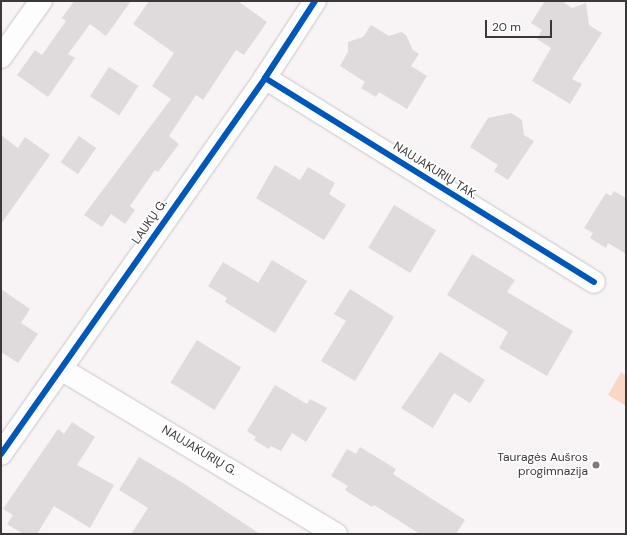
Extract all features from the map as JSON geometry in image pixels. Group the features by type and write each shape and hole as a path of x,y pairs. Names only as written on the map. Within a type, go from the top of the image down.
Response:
{"street":[{"path":"1,57 41,1"},
{"name":"LAUKŲ G.","path":"1,454 265,78 315,1"},
{"name":"NAUJAKURIŲ TAK.","path":"265,78 594,282"},
{"name":"NAUJAKURIŲ G.","path":"62,369 336,534"}],"shaded area":[{"path":"621,372 626,376 626,406 608,395"}],"building":[{"path":"74,1 131,1 106,36 90,24 68,54 75,58 48,97 17,75 35,50 42,55 66,21 62,18"},
{"path":"149,1 238,1 267,22 244,55 236,50 203,100 196,95 169,136 179,144 158,172 155,170 130,206 135,210 125,224 111,214 102,227 84,215 171,99 152,86 174,53 133,24"},
{"path":"545,1 562,1 572,8 586,3 589,25 602,33 572,79 582,84 570,104 532,81 551,48 537,39 542,30 531,23"},
{"path":"371,25 389,36 401,32 406,35 413,50 419,54 411,66 427,76 407,109 379,92 376,97 361,88 365,82 340,66 348,52 348,42 363,37"},
{"path":"109,67 138,86 119,115 90,96"},
{"path":"511,113 522,120 524,135 534,141 508,180 494,171 498,165 470,147 488,118"},
{"path":"1,135 18,148 25,137 50,155 1,224"},
{"path":"79,136 96,148 78,174 61,162"},
{"path":"275,165 300,180 308,167 335,183 329,194 346,205 324,240 256,198"},
{"path":"614,191 626,198 626,254 608,243 606,248 590,238 593,233 584,228 606,193 611,196"},
{"path":"394,205 436,230 410,273 368,248"},
{"path":"472,254 515,280 507,292 573,331 547,376 499,348 508,332 447,295"},
{"path":"272,260 307,281 275,333 225,302 227,298 208,286 223,262 258,283"},
{"path":"1,289 30,309 21,323 38,334 18,363 1,352"},
{"path":"350,289 394,317 355,381 321,361 346,321 334,314"},
{"path":"197,340 241,368 215,410 171,382"},
{"path":"440,352 485,380 470,403 454,393 433,428 401,408"},
{"path":"275,385 307,404 310,399 327,408 306,442 292,433 281,451 271,446 269,449 254,440 256,437 247,431"},
{"path":"72,422 95,437 77,465 114,485 90,528 54,506 37,534 23,534 7,524 13,515 3,509 58,429 64,434"},
{"path":"360,447 396,469 393,474 465,520 456,534 420,534 374,505 372,507 345,490 348,486 331,476 347,449 356,454"},
{"path":"139,457 183,483 260,534 131,534 148,508 119,490"}],"cycle path":[{"path":"1,454 265,78 315,1"},
{"path":"265,78 594,282"}],"place":[{"name":"Tauragės Aušros progimnazija","path":"596,465"}]}
